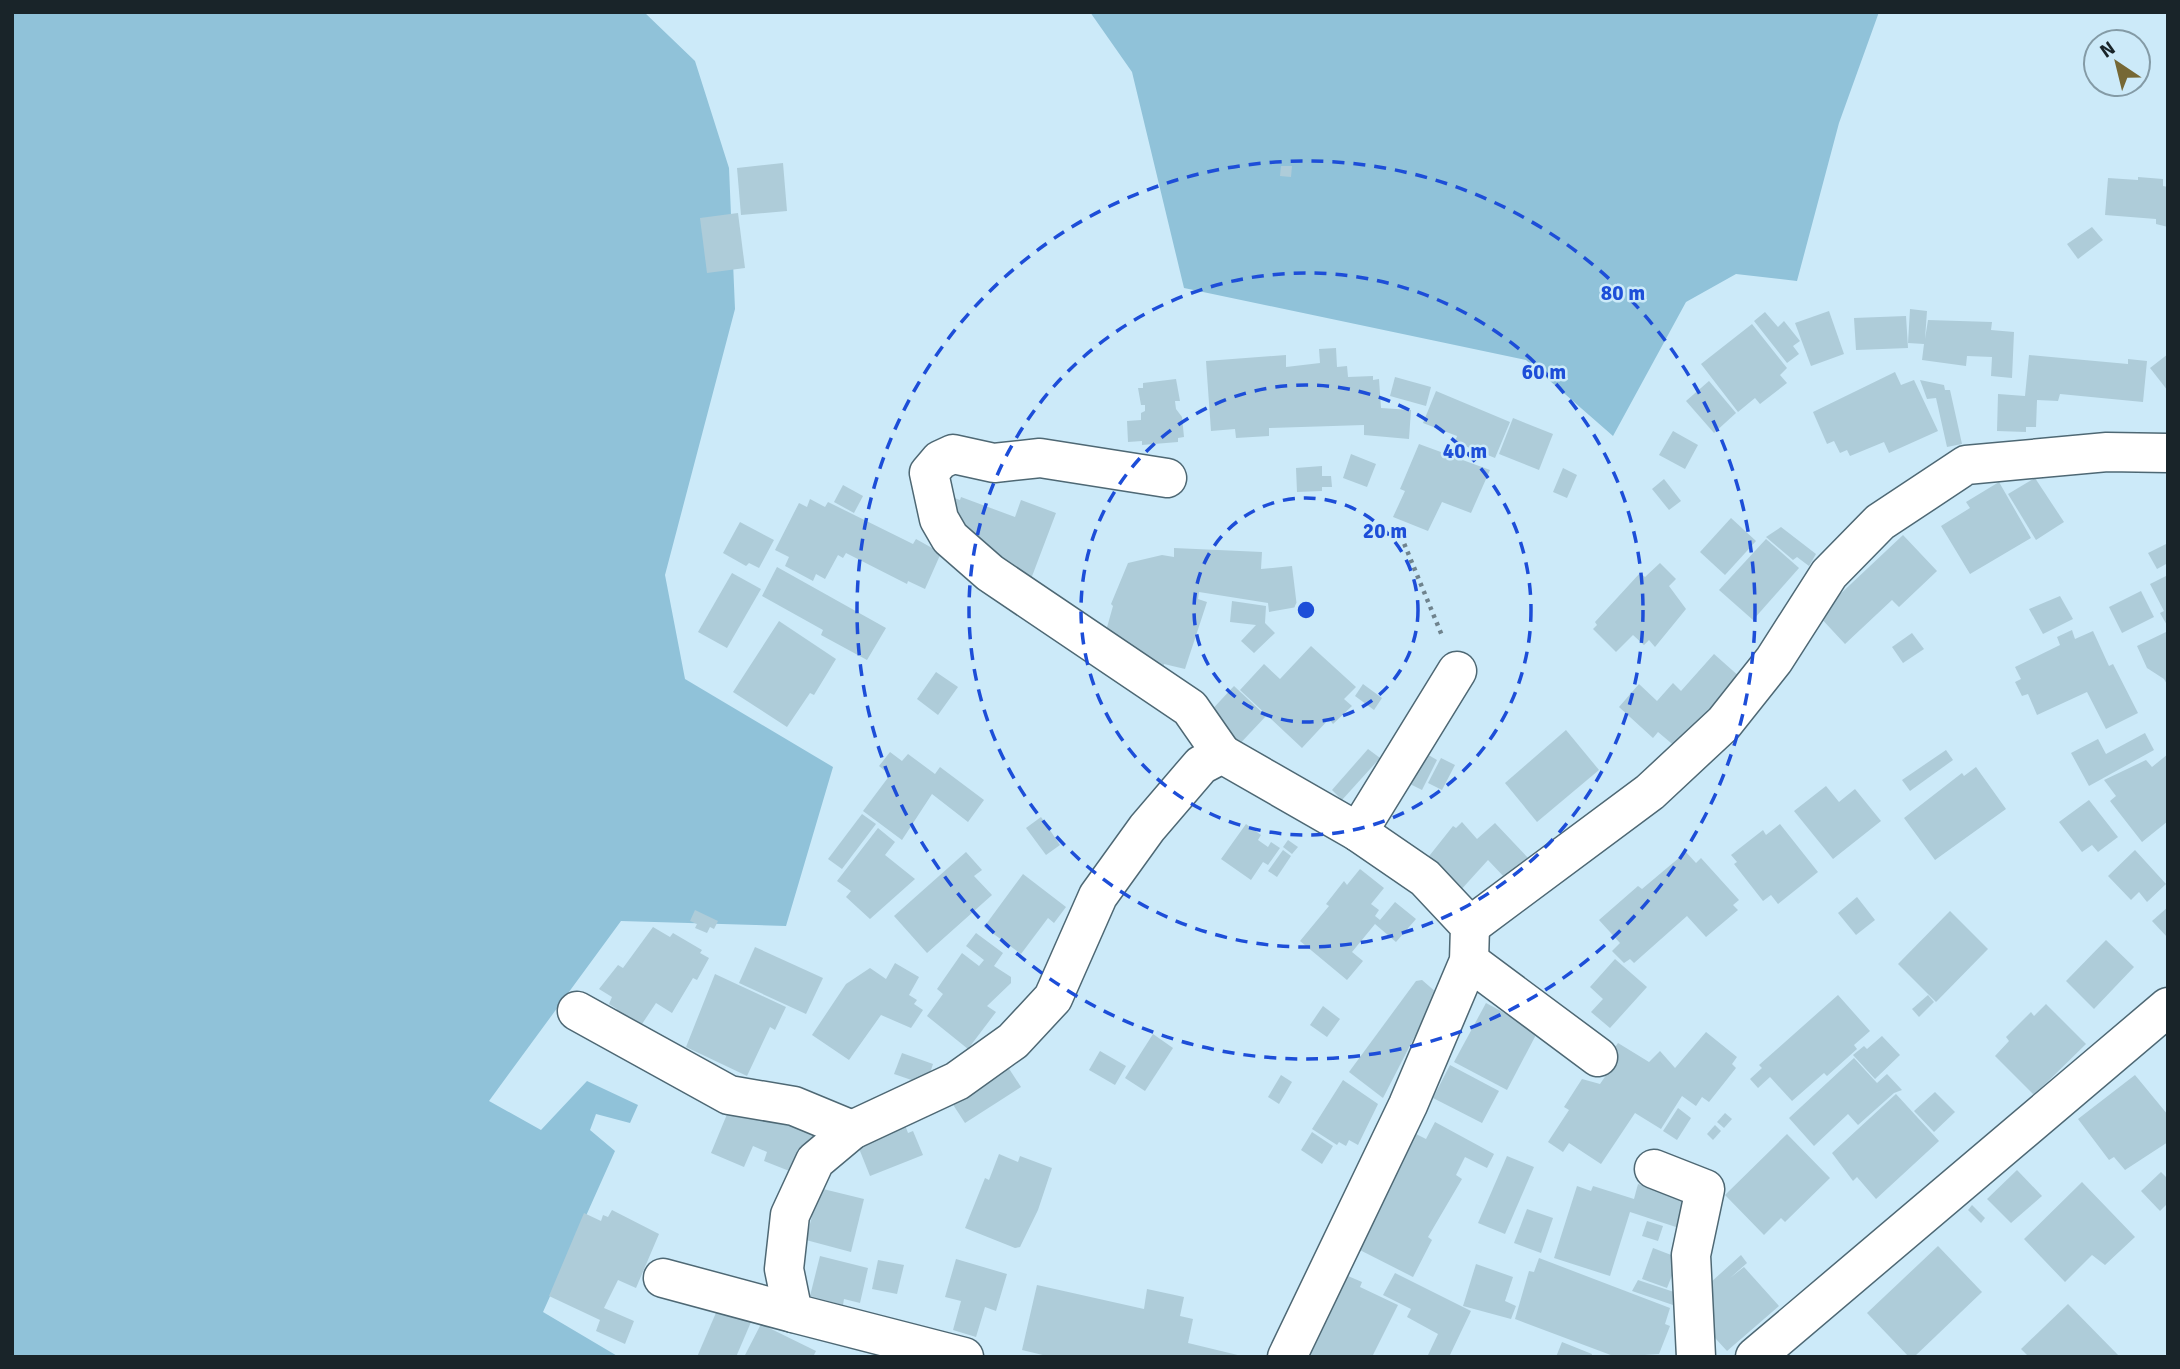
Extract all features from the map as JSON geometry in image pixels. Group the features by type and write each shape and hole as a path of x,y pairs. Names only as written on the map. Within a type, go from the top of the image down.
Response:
{"street":[{"path":"1287,1357 1408,1105 1470,943 1650,792 1724,723 1774,660 1829,574 1891,515 1966,465 2107,453 2168,453"},
{"path":"1167,478 1040,458 994,463 953,454 940,460 929,473 939,519 950,538 990,573 1190,708 1222,754 1358,832 1425,878 1470,943 1598,1057"},
{"path":"1358,832 1457,671"},
{"path":"793,1313 784,1269 790,1215 815,1161 852,1130 957,1080 1013,1041 1053,998 1098,896 1147,828 1201,765 1222,754"},
{"path":"1755,1357 2168,1007"},
{"path":"577,1012 729,1095 793,1106 852,1130"},
{"path":"1654,1169 1705,1189 1691,1255 1696,1357"},
{"path":"663,1278 964,1357"}],"path":[{"path":"1401,536 1457,671"}],"shaded area":[{"path":"12,12 644,12 695,61 729,168 735,309 665,575 685,679 833,767 786,926 621,921 489,1101 541,1130 587,1081 638,1105 630,1123 596,1114 590,1130 615,1151 543,1312 619,1357 12,1357"},
{"path":"1090,12 1879,12 1839,123 1797,281 1736,274 1686,302 1613,436 1526,360 1184,288 1132,72"}],"building":[{"path":"783,163 787,211 741,215 737,168"},
{"path":"1281,166 1292,166 1291,177 1280,176"},
{"path":"2138,177 2163,179 2163,186 2168,187 2168,227 2156,224 2156,219 2105,215 2108,178 2138,180"},
{"path":"738,213 745,268 707,273 700,218"},
{"path":"2092,227 2103,240 2078,259 2067,244"},
{"path":"1910,309 1927,311 1925,339 1928,320 1992,322 1991,330 2014,332 2012,378 1991,376 1992,357 1967,356 1966,366 1922,360 1924,344 1908,343"},
{"path":"1829,311 1844,354 1811,366 1795,323"},
{"path":"1765,312 1778,327 1784,321 1800,341 1793,346 1799,354 1787,363 1754,321"},
{"path":"1906,316 1908,348 1856,350 1854,318"},
{"path":"1752,324 1787,368 1780,375 1787,383 1760,404 1755,398 1738,412 1701,364"},
{"path":"1336,348 1337,367 1347,366 1348,377 1373,376 1373,380 1379,379 1381,408 1411,410 1409,439 1364,435 1364,425 1269,428 1269,436 1236,438 1235,429 1211,431 1206,361 1286,355 1286,367 1320,363 1319,349"},
{"path":"2168,354 2168,391 2150,368"},
{"path":"2029,355 2128,364 2128,359 2147,361 2143,402 2060,394 2058,401 2037,400 2036,427 2026,427 2026,432 1997,431 1998,394 2025,396"},
{"path":"1895,372 1901,385 1914,380 1938,431 1889,453 1884,442 1850,456 1847,450 1840,453 1834,441 1827,444 1813,412"},
{"path":"1395,377 1431,387 1426,406 1390,396"},
{"path":"1176,379 1180,401 1175,401 1176,409 1182,417 1184,437 1178,438 1178,442 1142,445 1142,441 1128,442 1127,421 1141,420 1141,413 1145,411 1138,388 1143,388 1143,383"},
{"path":"1920,380 1944,385 1945,390 1950,390 1962,444 1947,447 1936,398 1927,399"},
{"path":"1709,381 1736,413 1714,433 1686,401"},
{"path":"1436,391 1510,422 1495,458 1455,442 1457,436 1423,423"},
{"path":"1513,418 1553,434 1539,470 1499,454"},
{"path":"1673,431 1698,445 1685,469 1659,455"},
{"path":"1419,444 1490,470 1471,513 1442,502 1428,531 1393,517 1405,491 1400,489"},
{"path":"1351,454 1376,464 1367,487 1343,478"},
{"path":"1322,466 1322,476 1331,476 1332,487 1322,487 1322,491 1297,492 1296,468"},
{"path":"1563,468 1577,475 1567,498 1553,492"},
{"path":"2035,478 2064,522 2036,540 2008,494"},
{"path":"1664,479 1681,501 1669,510 1652,489"},
{"path":"1999,482 2031,538 1970,574 1941,526 1970,508 1966,502"},
{"path":"843,485 863,496 854,513 834,502"},
{"path":"951,497 960,500 961,497 1015,517 1021,500 1056,513 1031,579 965,550"},
{"path":"810,499 825,507 828,502 913,544 916,539 941,553 925,589 908,581 907,584 846,553 843,558 838,555 825,579 816,574 813,581 785,566 789,557 775,550 799,503 807,507"},
{"path":"1731,518 1756,541 1725,575 1700,552"},
{"path":"740,522 774,540 759,568 749,563 746,566 723,553"},
{"path":"1781,527 1816,554 1809,566 1797,557 1793,560 1766,537"},
{"path":"1903,535 1937,571 1899,607 1892,600 1845,644 1818,615"},
{"path":"1766,539 1799,568 1753,620 1719,590"},
{"path":"2168,543 2168,563 2157,569 2148,553"},
{"path":"1174,548 1262,552 1261,569 1292,566 1297,607 1269,612 1268,603 1199,592 1198,599 1207,602 1185,669 1164,664 1163,670 1104,638 1113,606 1111,604 1128,563 1162,555 1174,557"},
{"path":"1660,563 1676,579 1669,586 1686,609 1655,647 1649,640 1644,645 1633,635 1616,652 1593,629 1597,625 1595,622 1640,573 1645,577"},
{"path":"777,567 886,628 867,660 821,635 823,630 762,596"},
{"path":"732,573 761,589 727,648 698,632"},
{"path":"2168,575 2168,627 2160,613 2164,611 2150,584"},
{"path":"2141,591 2154,617 2122,633 2109,607"},
{"path":"2060,596 2073,619 2043,634 2029,609"},
{"path":"1232,601 1266,606 1265,623 1275,633 1254,653 1241,641 1256,625 1230,622"},
{"path":"779,621 836,659 814,695 810,693 787,727 733,692"},
{"path":"2072,630 2075,639 2093,631 2109,666 2113,664 2138,713 2106,729 2087,692 2037,715 2028,694 2022,696 2015,682 2021,679 2015,667 2060,645 2057,637"},
{"path":"2166,632 2168,686 2164,679 2147,668 2137,646"},
{"path":"1912,633 1924,649 1903,663 1892,647"},
{"path":"1311,646 1356,687 1344,699 1352,706 1333,724 1329,719 1302,748 1240,690 1264,664 1280,679"},
{"path":"1714,654 1741,678 1677,748 1658,732 1653,738 1619,707 1639,684 1657,701 1673,683 1681,691"},
{"path":"936,672 958,687 938,715 917,699"},
{"path":"1363,684 1382,698 1374,710 1355,696"},
{"path":"1234,686 1266,716 1235,749 1207,715"},
{"path":"1566,730 1599,770 1537,822 1505,783"},
{"path":"2145,733 2154,750 2089,786 2071,753 2098,739 2106,754"},
{"path":"1368,749 1380,758 1342,800 1332,790"},
{"path":"1420,750 1437,760 1422,790 1404,781"},
{"path":"1946,750 1953,760 1910,791 1902,780"},
{"path":"890,752 902,761 908,754 935,774 940,767 984,800 968,822 932,794 902,840 863,811 890,775 879,766"},
{"path":"2168,754 2168,821 2142,842 2110,801 2116,796 2104,780 2146,760 2152,767"},
{"path":"1441,758 1455,765 1442,790 1428,783"},
{"path":"1976,767 2006,809 1935,860 1904,818 1962,773 1964,776"},
{"path":"1826,786 1839,802 1855,789 1881,821 1833,859 1794,811"},
{"path":"2089,800 2118,837 2098,852 2092,845 2082,852 2059,822"},
{"path":"862,814 876,824 842,869 828,859"},
{"path":"1041,817 1060,845 1046,855 1026,828"},
{"path":"1462,822 1477,839 1495,823 1529,859 1506,879 1488,860 1459,892 1426,860 1453,826 1456,828"},
{"path":"1246,824 1261,835 1258,840 1268,847 1271,842 1280,848 1268,865 1263,862 1251,880 1221,859"},
{"path":"1780,824 1818,872 1778,904 1771,895 1763,901 1734,864 1737,862 1731,855 1763,830 1766,835"},
{"path":"878,828 895,842 885,855 915,879 870,919 846,897 851,891 837,881"},
{"path":"1288,840 1298,847 1292,854 1283,847"},
{"path":"1283,850 1291,856 1277,877 1268,871"},
{"path":"2135,850 2166,884 2147,902 2139,892 2131,900 2108,876"},
{"path":"966,852 982,870 974,876 992,895 927,953 894,916"},
{"path":"1686,852 1696,863 1701,858 1739,900 1733,905 1738,910 1706,937 1687,916 1634,963 1630,959 1624,963 1612,951 1620,943 1599,920 1638,886 1642,889"},
{"path":"1360,869 1384,888 1371,904 1379,910 1375,916 1380,920 1395,902 1416,919 1396,942 1375,924 1352,952 1363,961 1347,980 1300,941 1329,906 1326,904 1344,881 1347,885"},
{"path":"1023,874 1066,907 1054,923 1048,918 1021,954 984,927"},
{"path":"1857,897 1875,920 1856,935 1838,913"},
{"path":"2168,907 2168,938 2152,921"},
{"path":"695,910 718,921 714,929 710,927 707,933 695,928 697,924 690,921"},
{"path":"1950,911 1988,949 1936,1002 1898,964"},
{"path":"653,927 670,937 673,933 702,950 700,953 709,958 697,980 693,978 672,1013 656,1003 642,1024 628,1016 624,1026 612,1022 617,1009 609,1004 612,997 599,989 618,965 623,968"},
{"path":"976,933 1003,953 994,966 1011,977 1011,983 987,1006 996,1012 968,1049 927,1016 943,994 937,989 962,953 979,966 984,960 966,946"},
{"path":"2106,940 2134,967 2094,1009 2066,981"},
{"path":"755,947 823,978 806,1014 739,983"},
{"path":"1615,959 1647,987 1610,1028 1591,1012 1603,999 1590,987"},
{"path":"895,963 919,977 909,995 917,1000 914,1004 923,1010 911,1028 881,1015 849,1060 812,1035 846,984 870,968 886,979"},
{"path":"715,974 786,1007 775,1030 770,1027 747,1076 686,1047"},
{"path":"1422,980 1437,993 1383,1098 1349,1072 1416,981"},
{"path":"1838,995 1870,1031 1854,1045 1857,1049 1827,1076 1824,1073 1792,1101 1770,1077 1758,1088 1750,1079 1762,1068 1759,1065"},
{"path":"1928,995 1934,1002 1919,1017 1912,1009"},
{"path":"1486,1003 1538,1031 1507,1090 1454,1062"},
{"path":"2046,1004 2086,1044 2034,1095 1995,1056 2009,1041 2006,1037 2031,1012 2034,1016"},
{"path":"1323,1006 1340,1019 1327,1037 1310,1025"},
{"path":"1706,1032 1737,1057 1732,1064 1736,1068 1709,1102 1702,1097 1696,1106 1682,1096 1661,1129 1635,1113 1601,1164 1569,1143 1563,1152 1548,1142 1569,1110 1564,1107 1582,1079 1600,1084 1611,1068 1604,1063 1618,1043 1649,1062 1660,1051 1675,1068"},
{"path":"1153,1034 1173,1048 1145,1091 1125,1078"},
{"path":"1882,1036 1900,1055 1875,1079 1853,1055 1864,1046 1867,1049"},
{"path":"1100,1051 1126,1066 1115,1085 1089,1070"},
{"path":"902,1053 933,1064 926,1085 894,1074"},
{"path":"1854,1058 1877,1083 1887,1074 1902,1090 1894,1093 1858,1125 1848,1114 1814,1146 1789,1118"},
{"path":"1006,1064 1021,1087 965,1123 950,1100"},
{"path":"1450,1065 1499,1091 1482,1123 1433,1098"},
{"path":"1281,1075 1292,1082 1279,1104 1268,1097"},
{"path":"2135,1075 2168,1115 2168,1142 2125,1170 2114,1157 2109,1160 2078,1119"},
{"path":"1343,1080 1378,1104 1358,1145 1349,1140 1346,1146 1339,1142 1337,1145 1312,1129"},
{"path":"1935,1092 1955,1112 1934,1132 1914,1111"},
{"path":"1896,1094 1939,1141 1876,1199 1857,1177 1853,1181 1832,1153"},
{"path":"730,1107 761,1112 816,1135 797,1174 764,1161 767,1152 753,1146 744,1167 711,1153"},
{"path":"1678,1108 1691,1118 1677,1140 1663,1131"},
{"path":"1725,1113 1732,1119 1724,1128 1717,1122"},
{"path":"904,1122 908,1133 913,1131 923,1155 870,1176 856,1141"},
{"path":"1435,1122 1494,1154 1487,1168 1465,1157 1456,1175 1462,1179 1428,1237 1432,1240 1413,1277 1350,1245 1410,1131 1426,1139"},
{"path":"1715,1125 1721,1131 1713,1140 1707,1134"},
{"path":"1312,1132 1333,1146 1322,1164 1301,1150"},
{"path":"1787,1134 1830,1178 1785,1222 1781,1218 1764,1235 1725,1195"},
{"path":"999,1154 1018,1162 1020,1156 1052,1168 1038,1210 1020,1247 1015,1248 965,1228 985,1178 989,1180"},
{"path":"1507,1156 1534,1167 1505,1234 1478,1223"},
{"path":"2017,1170 2042,1196 2011,1223 1987,1199"},
{"path":"2161,1172 2168,1179 2168,1203 2160,1211 2141,1191"},
{"path":"2082,1182 2135,1237 2105,1265 2092,1255 2065,1282 2024,1239"},
{"path":"1638,1184 1668,1193 1690,1195 1679,1228 1630,1212 1610,1276 1554,1258 1577,1186 1591,1191 1593,1186 1634,1199"},
{"path":"819,1188 864,1199 851,1252 806,1240"},
{"path":"1972,1205 1985,1218 1981,1223 1968,1210"},
{"path":"1527,1209 1553,1218 1541,1253 1514,1243"},
{"path":"612,1210 659,1234 636,1288 618,1280 604,1308 634,1321 625,1344 596,1331 600,1320 549,1296 584,1213 601,1221 603,1215 608,1217"},
{"path":"1647,1221 1663,1226 1658,1241 1642,1236"},
{"path":"1938,1246 1982,1292 1914,1357 1909,1357 1867,1313"},
{"path":"1653,1248 1679,1258 1667,1288 1642,1279"},
{"path":"1741,1255 1747,1263 1730,1278 1744,1267 1779,1306 1727,1351 1705,1327 1714,1318 1701,1305 1700,1292"},
{"path":"820,1256 868,1268 860,1303 844,1299 843,1305 810,1296"},
{"path":"1539,1258 1670,1308 1665,1324 1670,1326 1659,1354 1616,1357 1515,1319 1529,1271 1534,1272"},
{"path":"956,1259 1007,1274 996,1311 985,1307 976,1337 953,1330 961,1301 945,1297"},
{"path":"878,1260 904,1265 897,1294 872,1289"},
{"path":"1476,1264 1513,1277 1505,1301 1516,1306 1511,1319 1463,1306"},
{"path":"1341,1273 1362,1282 1360,1287 1398,1305 1372,1357 1298,1357"},
{"path":"1395,1273 1471,1311 1449,1357 1428,1355 1438,1334 1407,1317 1411,1309 1383,1295"},
{"path":"1638,1280 1677,1293 1673,1305 1632,1291"},
{"path":"1037,1285 1144,1309 1147,1289 1184,1297 1180,1316 1193,1319 1188,1343 1246,1357 1051,1357 1022,1350"},
{"path":"2068,1304 2120,1357 2029,1357 2021,1349"},
{"path":"718,1308 751,1322 736,1357 697,1357"},
{"path":"761,1324 816,1351 813,1357 744,1357"},
{"path":"1562,1342 1592,1354 1591,1357 1556,1357"}]}
